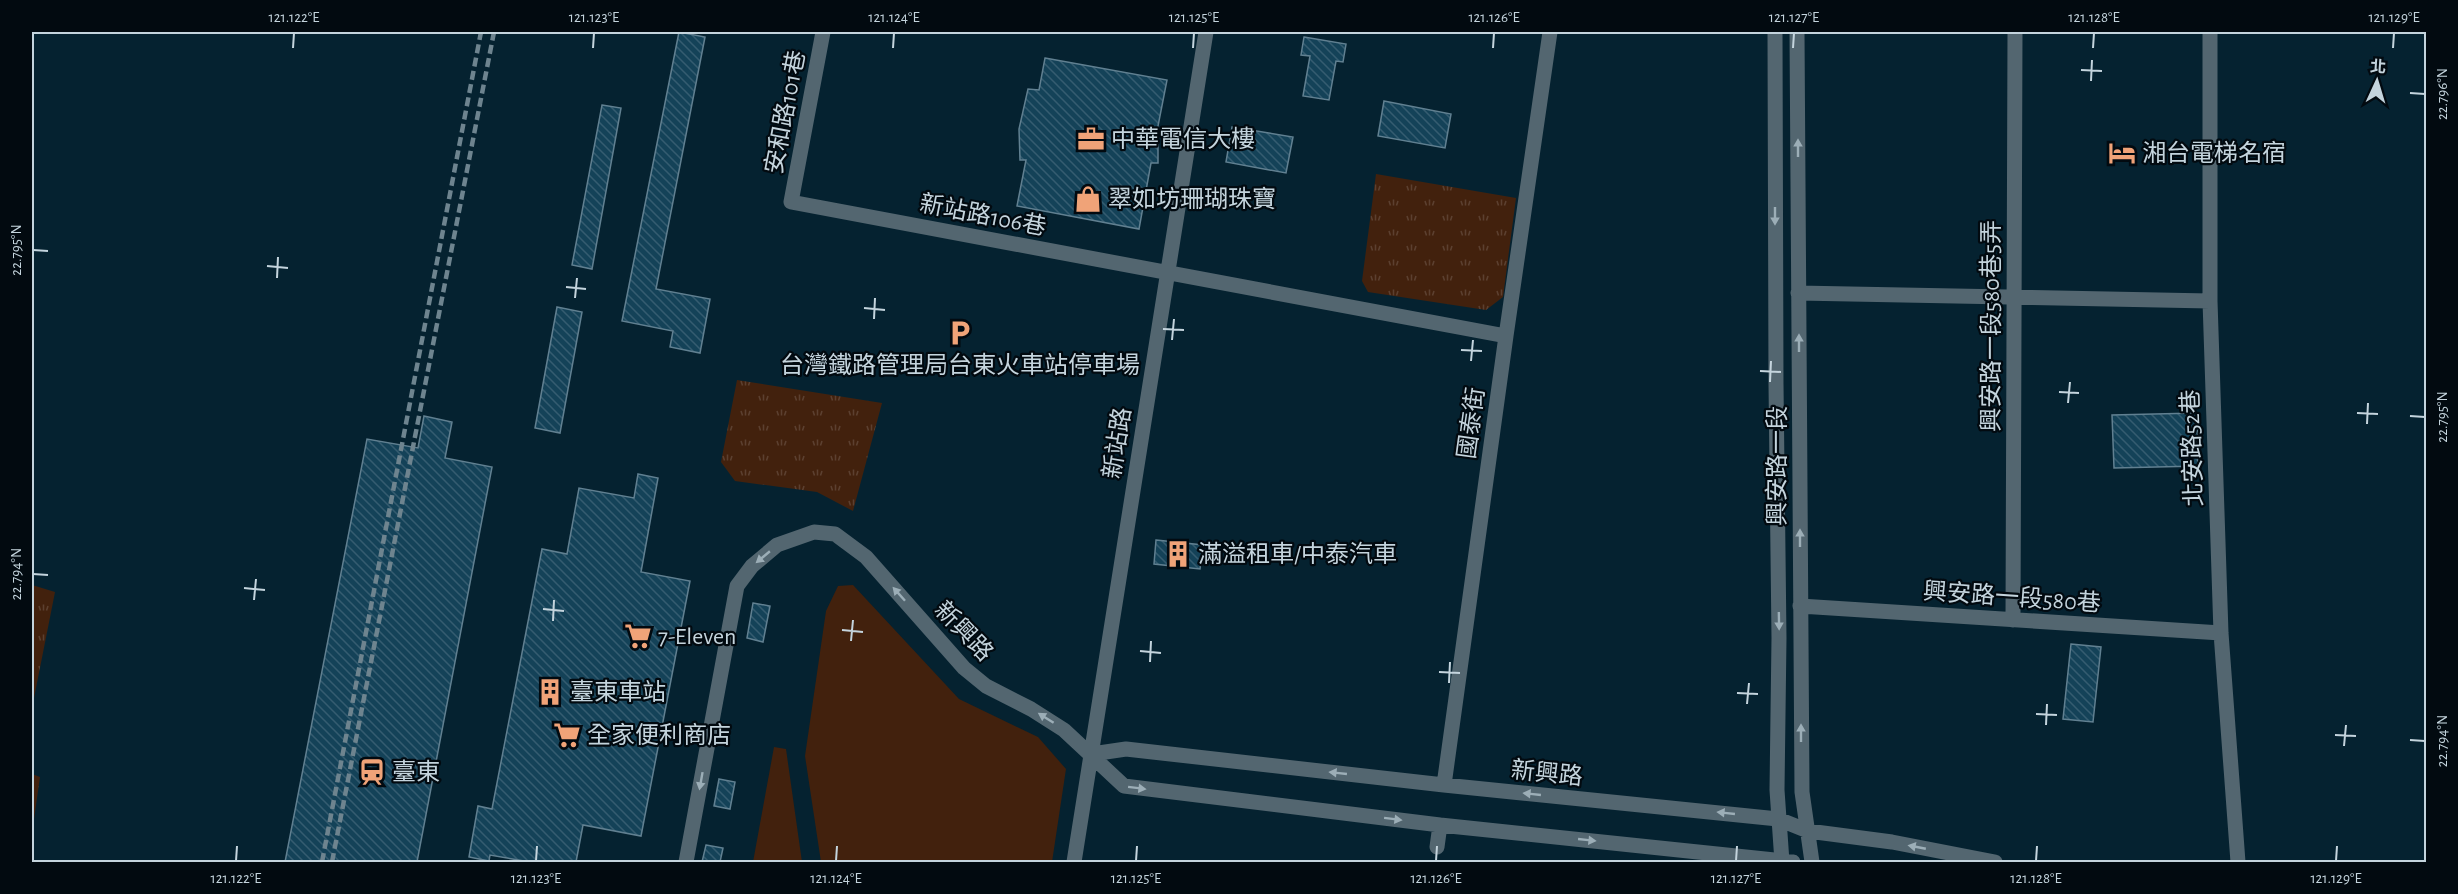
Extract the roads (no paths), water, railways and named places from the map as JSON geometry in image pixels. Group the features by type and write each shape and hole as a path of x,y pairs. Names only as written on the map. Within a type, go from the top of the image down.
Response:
{"street":[{"name":"安和路101巷","path":"791,202 823,32"},
{"name":"新站路","path":"1074,862 1206,32"},
{"name":"國泰街","path":"1444,785 1550,32"},
{"name":"興安路一段","path":"1775,32 1778,819 1786,862"},
{"name":"興安路一段","path":"1797,32 1802,792 1812,862"},
{"name":"興安路一段580巷5弄","path":"2013,620 2015,32"},
{"name":"北安路52巷","path":"2210,32 2210,301 2221,633 2238,862"},
{"name":"新站路106巷","path":"791,202 1506,336"},
{"path":"1798,293 2210,301"},
{"name":"新興路","path":"686,862 737,586 753,566 777,545 814,532 835,534 866,557 963,668 986,686 1031,709 1065,730 1124,786 1440,825 1786,862"},
{"name":"興安路一段580巷","path":"1800,606 2221,633"},
{"name":"新興路","path":"1092,754 1126,749 1444,785 1778,819 1808,831 1892,842 1995,862"},
{"path":"1437,847 1440,825"}],"railway":[{"path":"322,862 481,32"},
{"path":"332,862 494,32"}],"place":[{"name":"中華電信大樓","path":"1091,139"},
{"name":"湘台電梯名宿","path":"2122,153"},
{"name":"翠如坊珊瑚珠寶","path":"1088,199"},
{"name":"台灣鐵路管理局台東火車站停車場","path":"960,333"},
{"name":"滿溢租車/中泰汽車","path":"1178,554"},
{"name":"7-Eleven","path":"638,636"},
{"name":"臺東車站","path":"550,692"},
{"name":"全家便利商店","path":"567,735"},
{"name":"臺東","path":"372,772"}]}
